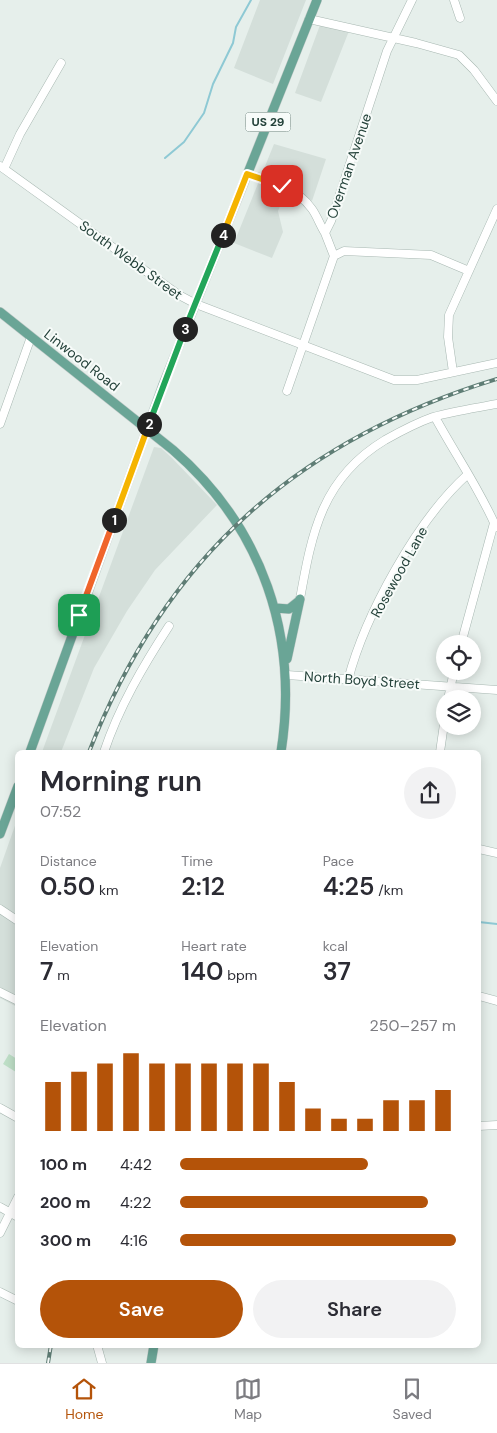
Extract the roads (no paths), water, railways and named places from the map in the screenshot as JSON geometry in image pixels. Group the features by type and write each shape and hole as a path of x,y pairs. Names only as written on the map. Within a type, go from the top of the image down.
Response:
{"main road":[{"name":"US 29","path":"31,750 147,429 317,0"},
{"name":"Linwood Road","path":"0,312 184,459 219,496 252,549 264,574 279,625 286,670"},
{"path":"275,608 289,609 296,605 300,599"},
{"path":"281,750 287,717 286,670 300,599"},
{"path":"279,625 293,619 297,612"},
{"path":"0,834 15,794"},
{"path":"151,1363 154,1348"}],"street":[{"name":"Overman Avenue","path":"334,256 325,233 332,220 392,37 412,0"},
{"path":"454,0 460,18"},
{"path":"309,20 392,37 459,55 474,70 497,101"},
{"path":"2,167 61,63"},
{"name":"South Webb Street","path":"2,167 179,296 196,304 394,380 417,380 497,363"},
{"path":"247,174 264,178 293,191 312,208 325,233"},
{"path":"453,372 448,337 449,315 497,209"},
{"path":"287,391 334,256 344,251 431,254 469,271"},
{"path":"0,424 31,336"},
{"path":"300,599 314,530 331,490 356,461 378,444 418,423 435,417 497,404"},
{"path":"435,417 467,475 478,489 496,525 464,635"},
{"name":"Rosewood Lane","path":"348,680 357,651 396,571 440,503 467,475"},
{"path":"105,750 115,722 137,678 169,626"},
{"name":"North Boyd Street","path":"286,670 348,680 497,690"},
{"path":"450,690 452,680"},
{"path":"440,750 442,735"},
{"path":"481,849 497,853"},
{"path":"0,909 15,919"},
{"path":"0,992 15,1000"},
{"path":"481,997 497,1001"},
{"path":"0,1108 15,1116"},
{"path":"481,1126 497,1125"},
{"path":"0,1207 14,1215 0,1233"},
{"path":"0,1292 15,1300"},
{"path":"98,1348 102,1363"}],"waterway":[{"path":"165,158 184,142 204,113 213,84 233,43 236,27 251,0"},
{"path":"481,922 497,924"}],"railway":[{"path":"90,750 120,682 157,620 199,564 247,515 300,472 360,436 425,405 497,379"},
{"path":"48,1363 50,1348"}]}
